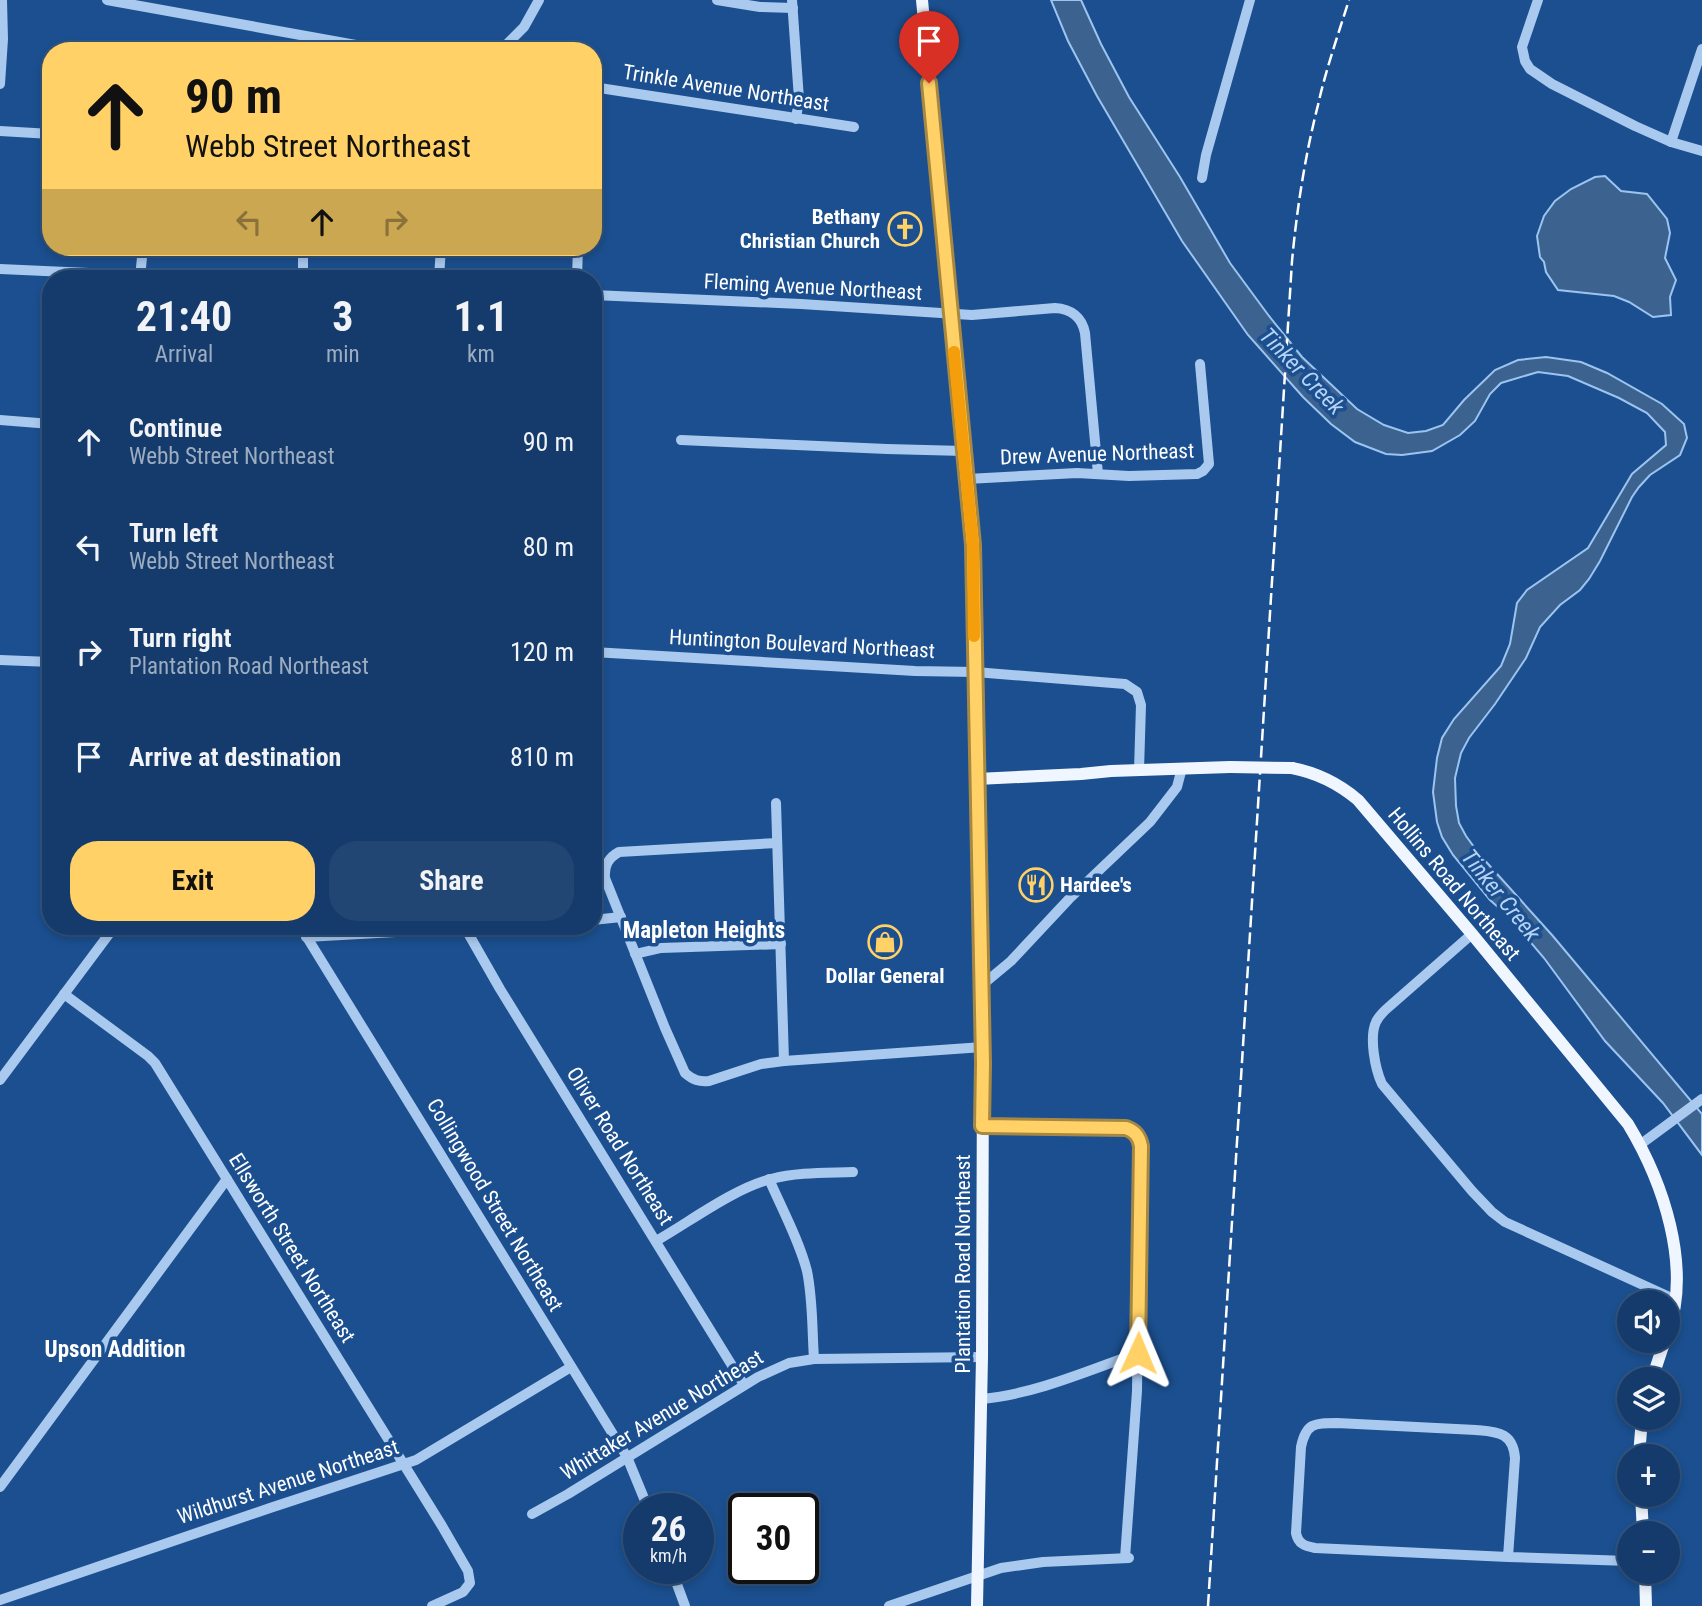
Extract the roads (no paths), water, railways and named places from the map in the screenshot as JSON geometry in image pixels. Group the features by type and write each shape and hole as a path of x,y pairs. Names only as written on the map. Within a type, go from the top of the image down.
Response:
{"main road":[{"name":"Plantation Road Northeast","path":"922,0 973,545 983,1048 982,1399 977,1606"},
{"name":"Hollins Road Northeast","path":"977,779 1182,768 1292,768 1321,776 1343,788 1358,800 1615,1106 1640,1144 1657,1185 1672,1236 1676,1290"},
{"path":"1645,1584 1646,1606"}],"street":[{"path":"0,84 2,0"},
{"path":"107,0 339,42"},
{"path":"509,42 524,27 539,0"},
{"path":"717,0 760,7 792,4 799,99 796,119"},
{"path":"1202,178 1206,155 1250,0"},
{"path":"1538,0 1522,47 1530,69 1552,84 1671,142 1702,151"},
{"path":"1671,142 1702,49"},
{"name":"Trinkle Avenue Northeast","path":"602,88 854,127"},
{"path":"0,131 42,133"},
{"path":"0,269 42,271"},
{"name":"Fleming Avenue Northeast","path":"602,295 972,315 1055,308 1069,311 1080,320 1085,333 1098,474"},
{"name":"Drew Avenue Northeast","path":"967,479 1053,474 1197,474 1209,464 1200,363"},
{"path":"0,420 42,423"},
{"path":"681,440 964,451"},
{"name":"Huntington Boulevard Northeast","path":"602,653 915,671 975,672 1125,684 1137,692 1141,705 1139,770"},
{"path":"0,660 42,662"},
{"path":"981,986 1011,961 1069,899 1150,822 1177,787 1182,768"},
{"path":"776,803 785,1061"},
{"path":"777,843 619,852 608,860 605,878 679,1063 690,1078 709,1081 761,1064 785,1061 983,1048"},
{"path":"602,919 621,918"},
{"path":"1472,934 1381,1014 1374,1028 1377,1075 1492,1212 1518,1229 1654,1290"},
{"path":"0,1080 108,935"},
{"path":"306,936 324,935"},
{"name":"Oliver Road Northeast","path":"470,935 744,1385"},
{"name":"Collingwood Street Northeast","path":"306,936 627,1457 642,1493"},
{"path":"635,954 661,948 781,944"},
{"name":"Ellsworth Street Northeast","path":"64,994 155,1063 456,1550 468,1570 470,1583 463,1592 432,1606"},
{"path":"1640,1144 1701,1100"},
{"path":"889,1606 1001,1568 1024,1564 1127,1558 1138,1353 1141,1146 1138,1135 1126,1128 982,1126"},
{"path":"656,1241 749,1186 769,1179 853,1172"},
{"path":"0,1487 227,1179"},
{"path":"769,1179 806,1269 812,1310 814,1359"},
{"path":"982,1399 1013,1394 1068,1378 1138,1353"},
{"name":"Whittaker Avenue Northeast","path":"532,1514 744,1385 789,1363 814,1359 982,1357"},
{"name":"Wildhurst Avenue Northeast","path":"0,1600 416,1460 571,1367"},
{"path":"1508,1557 1515,1458 1509,1439 1498,1432 1318,1423 1312,1425 1304,1435 1296,1533 1297,1538 1306,1546 1415,1553 1508,1557 1617,1561"},
{"path":"677,1584 685,1606"}],"water":[{"name":"Tinker Creek","path":"1051,0 1081,0 1129,97 1230,263 1302,357 1357,409 1384,425 1408,433 1426,431 1443,425 1495,370 1518,360 1546,357 1581,362 1607,373 1662,404 1684,424 1687,438 1680,455 1650,475 1639,487 1589,579 1540,627 1526,658 1469,738 1461,753 1455,778 1459,823 1466,836 1702,1114 1702,1155 1663,1103 1605,1041 1544,958 1453,855 1437,822 1433,792 1442,738 1454,719 1501,666 1510,644 1517,603 1527,590 1588,548 1632,474 1666,445 1665,432 1647,413 1619,398 1568,376 1538,372 1501,383 1490,394 1475,421 1460,435 1432,451 1386,454 1355,442 1303,397 1248,335 1182,241 1097,96 1068,41"},
{"path":"1605,176 1621,191 1647,194 1667,219 1670,233 1665,258 1676,280 1670,297 1671,315 1653,317 1614,296 1558,290 1546,272 1540,257 1537,236 1544,216 1555,201 1571,189 1595,177"}],"railway":[{"path":"1208,1606 1292,261 1296,221 1313,124 1349,0"}],"place":[{"name":"Bethany Christian Church","path":"905,229"},
{"name":"Hardee's","path":"1036,885"},
{"name":"Dollar General","path":"885,942"}],"district":[{"name":"Mapleton Heights","path":"704,930"},
{"name":"Upson Addition","path":"115,1349"}]}
